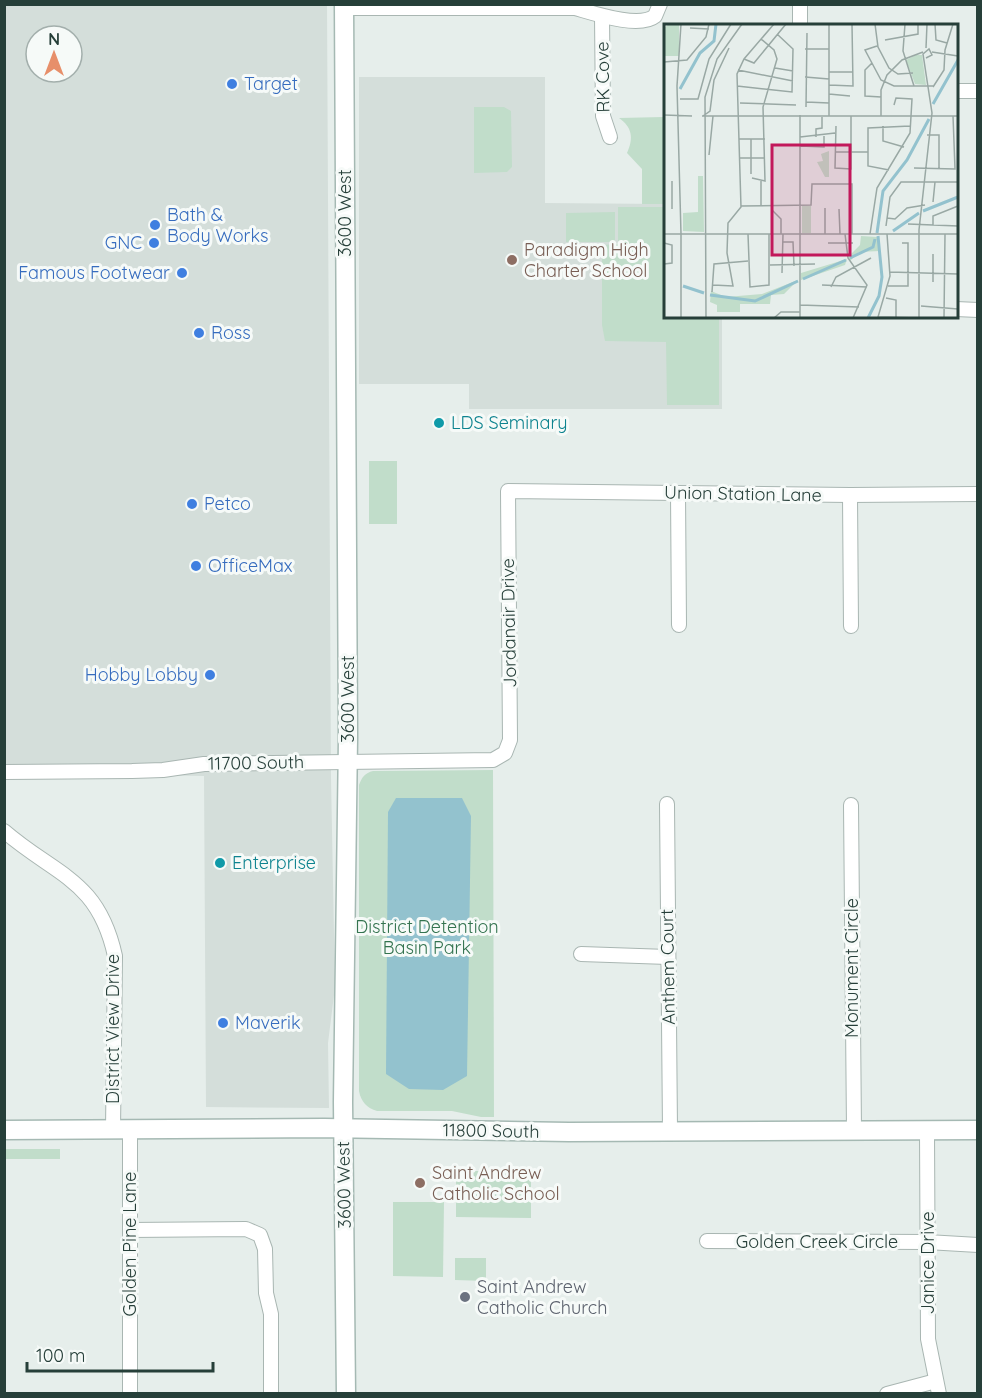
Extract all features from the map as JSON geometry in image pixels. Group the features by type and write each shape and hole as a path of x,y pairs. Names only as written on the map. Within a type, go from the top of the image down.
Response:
{"main road":[{"name":"3600 West","path":"344,6 348,762 343,1129 346,1394"},
{"name":"11800 South","path":"4,1130 343,1129 569,1132 978,1130"}],"street":[{"path":"344,6 575,8 603,16 645,21 655,16 660,4"},
{"path":"800,4 800,24"},
{"name":"RK Cove","path":"603,16 603,116 610,137"},
{"path":"958,91 978,91"},
{"path":"958,309 978,310"},
{"name":"Union Station Lane","path":"508,491 850,495 978,494"},
{"name":"Jordanair Drive","path":"505,753 510,740 508,491"},
{"path":"678,493 679,626"},
{"path":"850,495 851,626"},
{"name":"11700 South","path":"4,772 163,770 204,764 493,760 505,753"},
{"name":"Anthem Court","path":"667,804 670,1130"},
{"name":"Monument Circle","path":"851,805 854,1130"},
{"name":"District View Drive","path":"4,831 81,887 93,902 111,939 114,956 122,1130"},
{"path":"581,954 668,957"},
{"name":"Golden Pine Lane","path":"122,1130 130,1230 130,1394"},
{"name":"Janice Drive","path":"927,1131 928,1339 938,1388"},
{"path":"130,1230 246,1229 260,1235 265,1249 266,1293 271,1314 271,1394"},
{"name":"Golden Creek Circle","path":"707,1242 927,1242 978,1245"},
{"path":"887,1394 938,1388"}],"shaded area":[{"path":"5,5 327,5 331,778 335,987 328,1043 329,1108 206,1107 204,776 5,773"},
{"name":"Paradigm High Charter School","path":"359,77 545,77 545,203 664,204 664,318 722,318 722,409 469,409 469,384 359,384"}],"green space":[{"path":"664,81 664,204 642,204 642,169 627,153 631,142 630,133 627,125 619,118 663,117"},
{"path":"474,107 504,107 511,111 512,167 507,172 474,173"},
{"path":"618,207 664,207 664,318 719,318 719,405 667,405 666,342 605,341 602,325 602,245 618,244"},
{"path":"615,212 615,242 566,242 566,213"},
{"path":"369,461 397,461 397,524 369,524"},
{"name":"District Detention Basin Park","path":"493,770 494,1117 481,1117 452,1111 377,1111 365,1104 359,1091 359,785 364,776 373,771"},
{"path":"5,1149 60,1149 60,1159 5,1159"},
{"path":"456,1171 531,1171 531,1218 456,1217"},
{"path":"393,1202 444,1202 443,1277 393,1276"},
{"path":"455,1258 486,1258 486,1281 455,1280"}],"water":[{"path":"396,798 462,798 471,816 467,1076 443,1090 409,1089 386,1074 388,812"}],"place":[{"name":"Target","path":"232,84"},
{"name":"Bath & Body Works","path":"155,225"},
{"name":"GNC","path":"154,243"},
{"name":"Paradigm High Charter School","path":"512,260"},
{"name":"Famous Footwear","path":"182,273"},
{"name":"Ross","path":"199,333"},
{"name":"LDS Seminary","path":"439,423"},
{"name":"Petco","path":"192,504"},
{"name":"OfficeMax","path":"196,566"},
{"name":"Hobby Lobby","path":"210,675"},
{"name":"Enterprise","path":"220,863"},
{"name":"Maverik","path":"223,1023"},
{"name":"Saint Andrew Catholic School","path":"420,1183"},
{"name":"Saint Andrew Catholic Church","path":"465,1297"}]}
